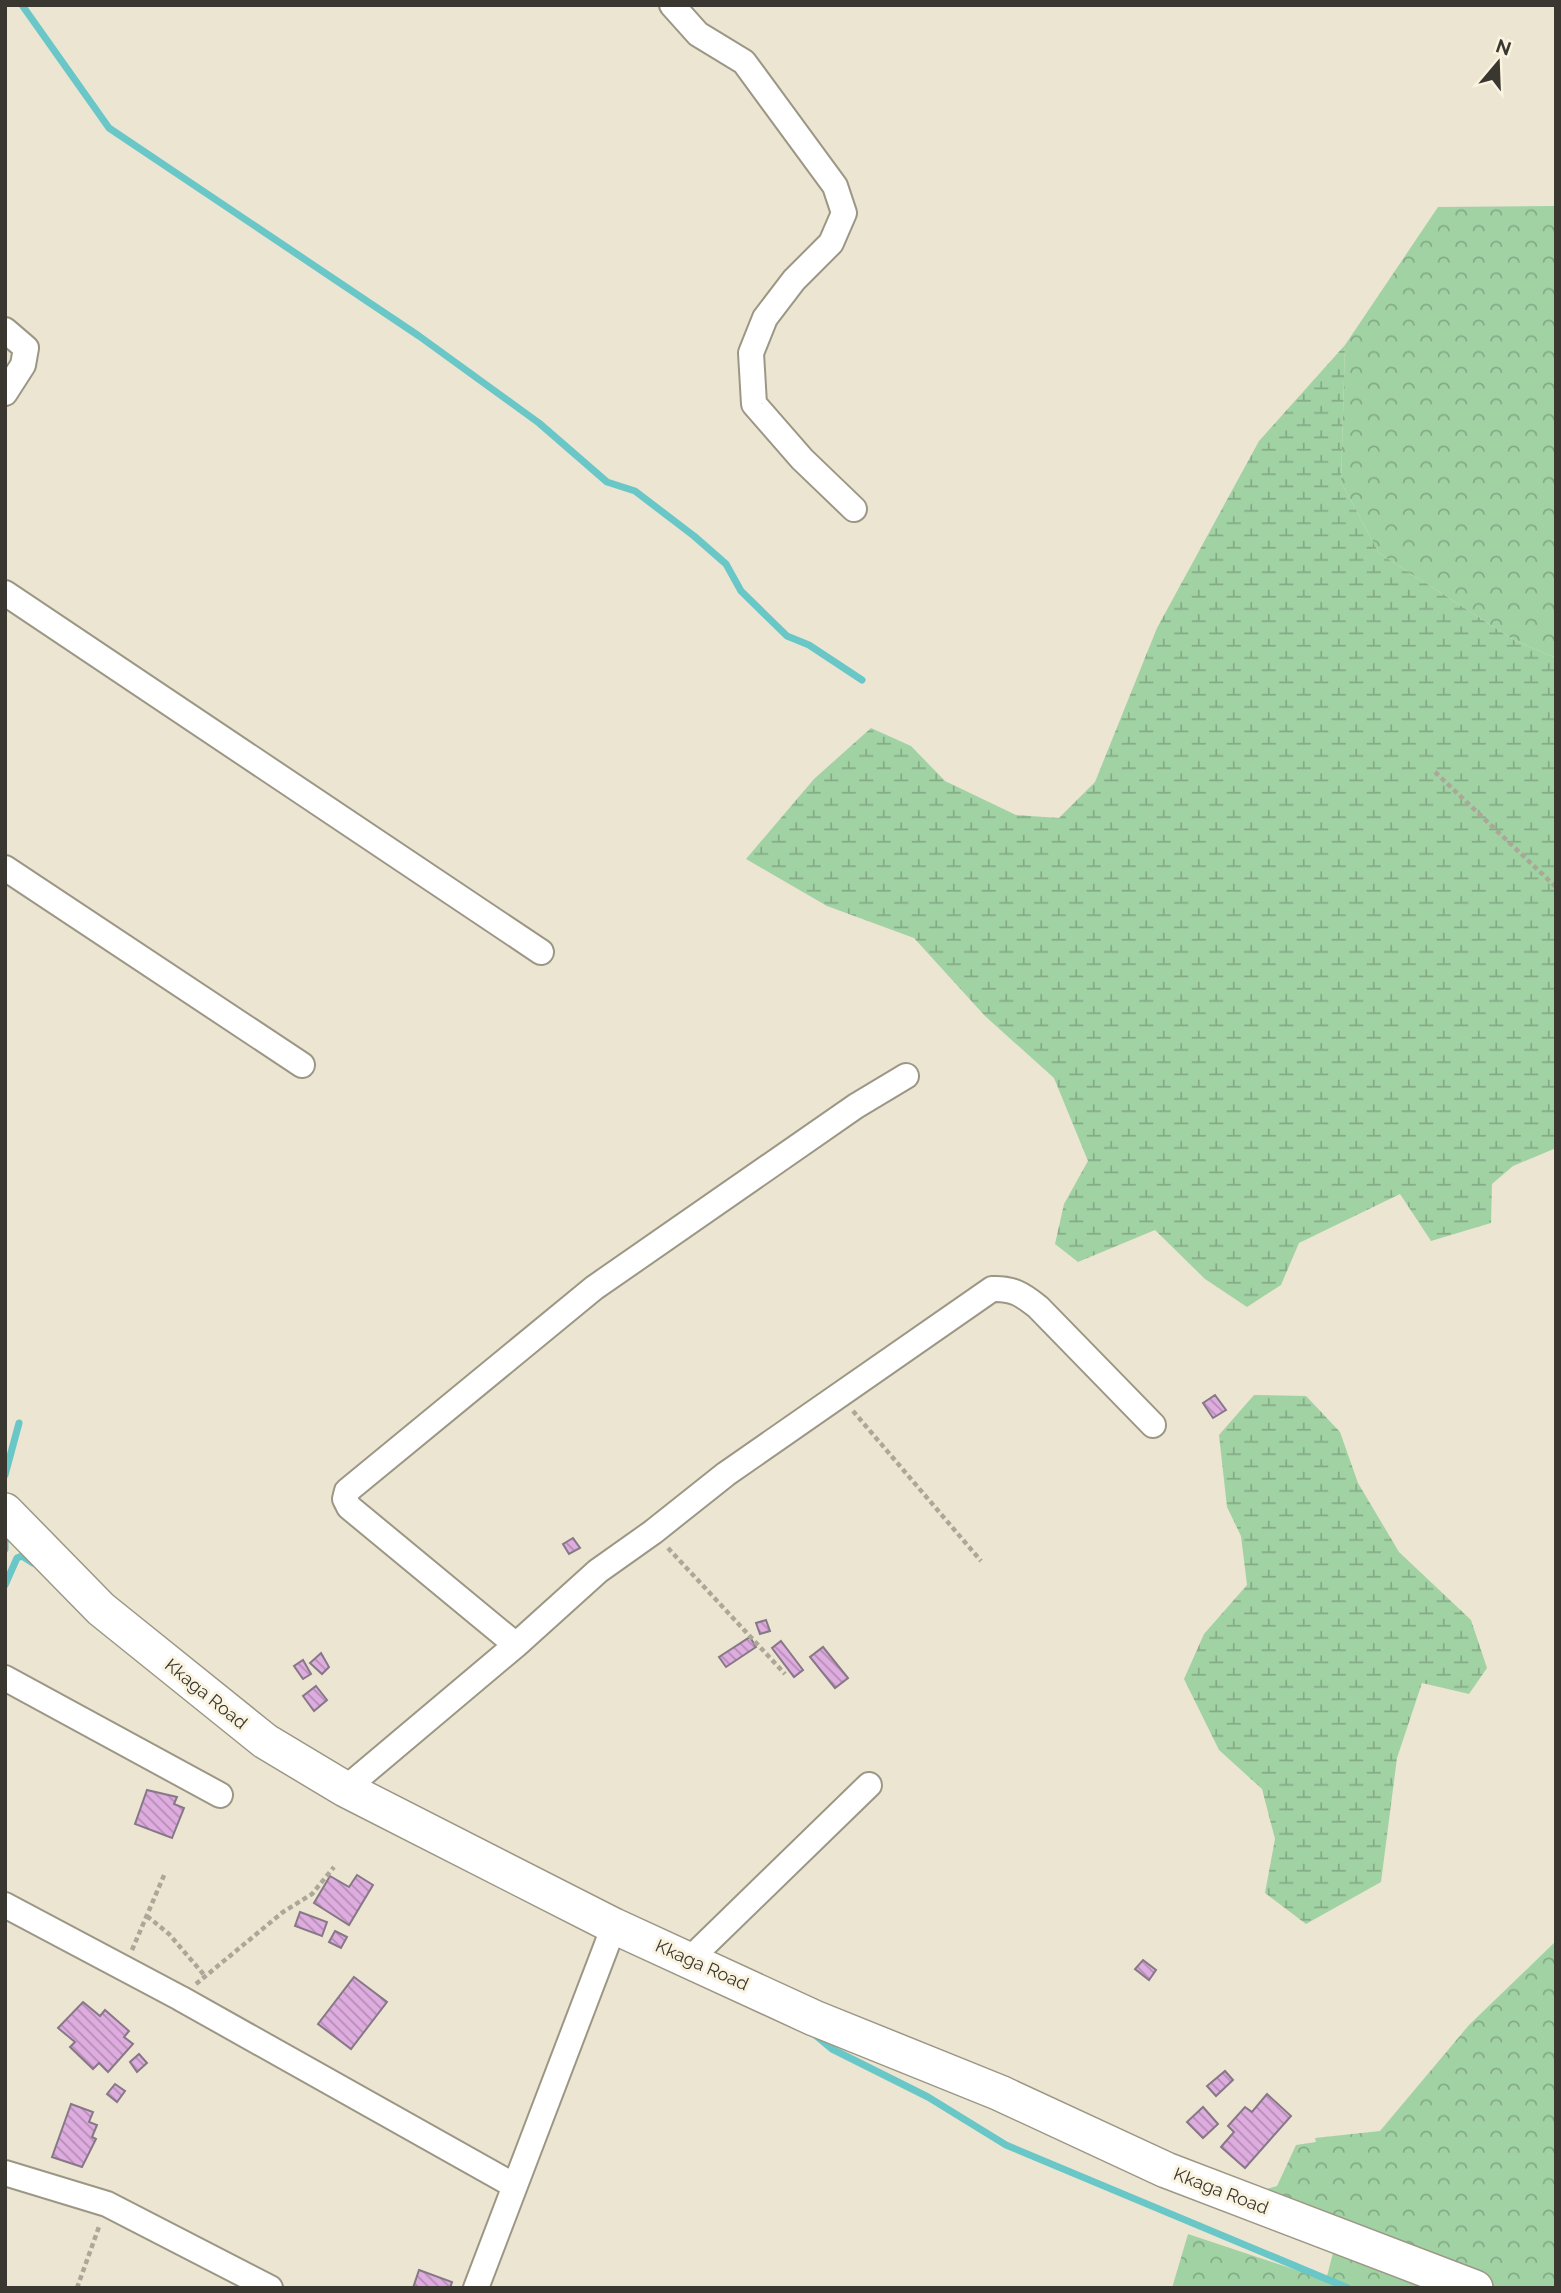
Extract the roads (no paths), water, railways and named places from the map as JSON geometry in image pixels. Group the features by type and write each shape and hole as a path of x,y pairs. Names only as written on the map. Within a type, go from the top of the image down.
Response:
{"street":[{"path":"672,5 698,34 744,62 835,186 844,213 831,243 794,280 765,318 751,353 754,404 802,459 855,509"},
{"path":"5,330 26,348 23,365 5,393"},
{"path":"5,593 541,952"},
{"path":"5,868 302,1065"},
{"path":"516,1645 349,1507 345,1499 347,1491 594,1288 856,1106 906,1076"},
{"path":"345,1789 516,1645 598,1571 653,1532 726,1474 992,1289 1007,1288 1022,1293 1153,1425"},
{"name":"Kkaga Road","path":"8,1522 122,1626 265,1741 345,1789 614,1926 814,2018 1000,2093 1166,2170 1475,2288"},
{"path":"5,1678 220,1795"},
{"path":"690,1959 869,1785"},
{"path":"5,1905 180,1998 515,2186"},
{"path":"476,2288 614,1926"},
{"path":"5,2173 107,2204 270,2288"}],"waterway":[{"path":"22,5 109,128 419,336 539,423 607,482 635,491 726,564 741,591 787,636 809,645 862,680"},
{"path":"5,1475 19,1423"},
{"path":"5,1538 5,1549"},
{"path":"5,1585 17,1558 22,1556 33,1563"},
{"path":"814,2034 832,2049 928,2097 1006,2145 1348,2288"}]}
